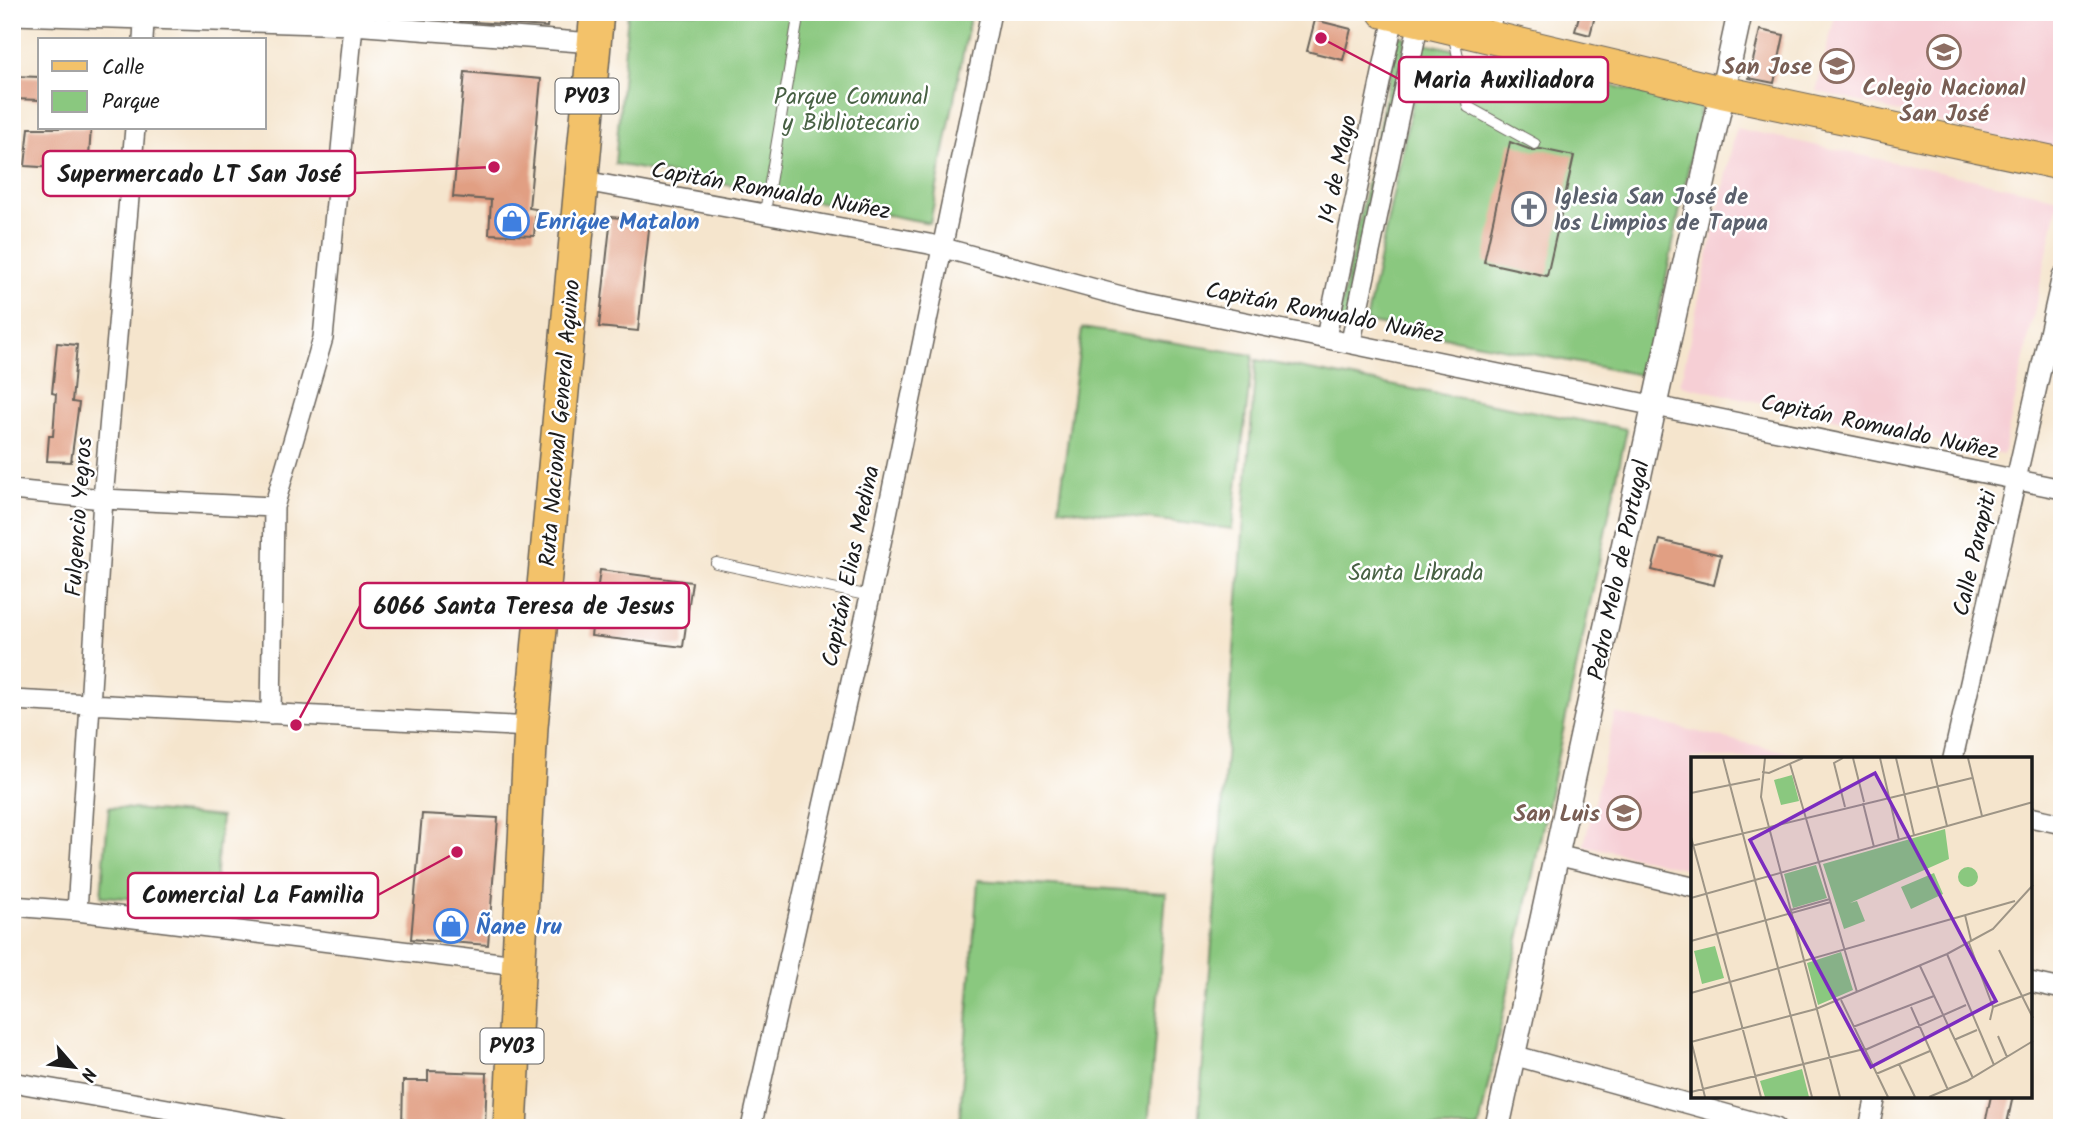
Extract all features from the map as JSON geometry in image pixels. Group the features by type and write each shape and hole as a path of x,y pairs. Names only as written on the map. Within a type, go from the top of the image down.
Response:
{"highway":[{"name":"Ruta Nacional General Aquino","path":"510,1128 516,965 531,727 595,28"}],"main road":[{"path":"1398,15 1452,28 1495,25 1722,92 2062,164"}],"street":[{"name":"Capitán Elias Medina","path":"751,1128 870,596 991,12"},
{"name":"Pedro Melo de Portugal","path":"1497,1128 1740,12"},
{"path":"12,15 150,24 595,28"},
{"name":"14 de Mayo","path":"1326,337 1398,15"},
{"path":"1351,341 1398,15"},
{"path":"271,714 274,507 323,338 353,25"},
{"name":"Fulgencio Yegros","path":"77,911 103,499 135,130"},
{"name":"Capitán Romualdo Nuñez","path":"579,180 765,212 943,247 1132,299 1351,341 2062,489"},
{"name":"Calle Parapiti","path":"1953,757 2062,276"},
{"path":"12,490 103,499 274,507"},
{"path":"12,700 531,727"},
{"path":"2032,817 2062,824"},
{"path":"1556,855 1691,887"},
{"path":"12,906 77,911 516,965"},
{"path":"2032,982 2062,989"},
{"path":"1513,1055 1776,1128"},
{"path":"12,1082 278,1128"},
{"path":"1869,1128 1876,1098"}],"lane":[{"path":"765,212 799,12"},
{"path":"1452,28 1468,107 1474,114 1535,144"},
{"path":"716,563 870,596"}],"shaded area":[{"name":"Colegio Nacional San José","path":"1836,12 2062,12 2062,133 2057,152 1816,91"},
{"path":"1736,128 2059,198 2003,455 1680,385"},
{"path":"1615,713 1808,757 1691,757 1691,870 1584,845"}],"green space":[{"name":"Parque Comunal y Bibliotecario","path":"628,12 971,12 930,223 615,164"},
{"path":"1398,38 1406,38 1347,320 1341,320 1339,317"},
{"path":"1425,43 1701,106 1646,376 1366,322"},
{"path":"1082,328 1253,355 1232,529 1059,508"},
{"name":"Santa Librada","path":"1256,360 1627,429 1479,1128 1198,1128"},
{"path":"109,807 221,817 213,905 101,896"},
{"path":"978,880 1166,893 1148,1128 959,1128"}],"building":[{"path":"461,12 549,12 547,27 460,21"},
{"path":"1580,12 1596,12 1590,35 1575,31"},
{"path":"1315,20 1351,29 1343,60 1307,51"},
{"path":"1760,30 1784,35 1774,83 1749,78"},
{"path":"465,72 541,79 529,208 536,209 534,236 489,234 491,200 453,197"},
{"path":"12,76 38,77 38,100 12,99"},
{"path":"29,128 91,130 88,170 25,166"},
{"name":"Iglesia San José de los Limpios de Tapua","path":"1510,142 1534,151 1541,149 1574,156 1547,276 1484,262"},
{"path":"611,217 650,221 638,331 599,327"},
{"path":"57,343 77,345 72,402 79,403 71,462 47,461 49,436 53,436 56,394 52,393"},
{"path":"1660,540 1721,555 1714,585 1652,570"},
{"path":"600,570 692,582 683,647 591,636"},
{"path":"422,814 498,818 488,945 411,939"},
{"path":"428,1071 487,1073 485,1127 423,1125 423,1128 402,1128 403,1081 428,1081"},
{"path":"1991,1098 2013,1098 2006,1128 1984,1128"}],"place":[{"name":"Maria Auxiliadora","path":"1321,38"},
{"name":"Colegio Nacional San José","path":"1944,52"},
{"name":"San Jose","path":"1837,66"},
{"name":"Supermercado LT San José","path":"494,167"},
{"name":"Iglesia San José de los Limpios de Tapua","path":"1529,209"},
{"name":"Enrique Matalon","path":"512,221"},
{"name":"6066 Santa Teresa de Jesus","path":"296,725"},
{"name":"San Luis","path":"1624,813"},
{"name":"Comercial La Familia","path":"457,852"},
{"name":"Ñane Iru","path":"451,926"}]}
